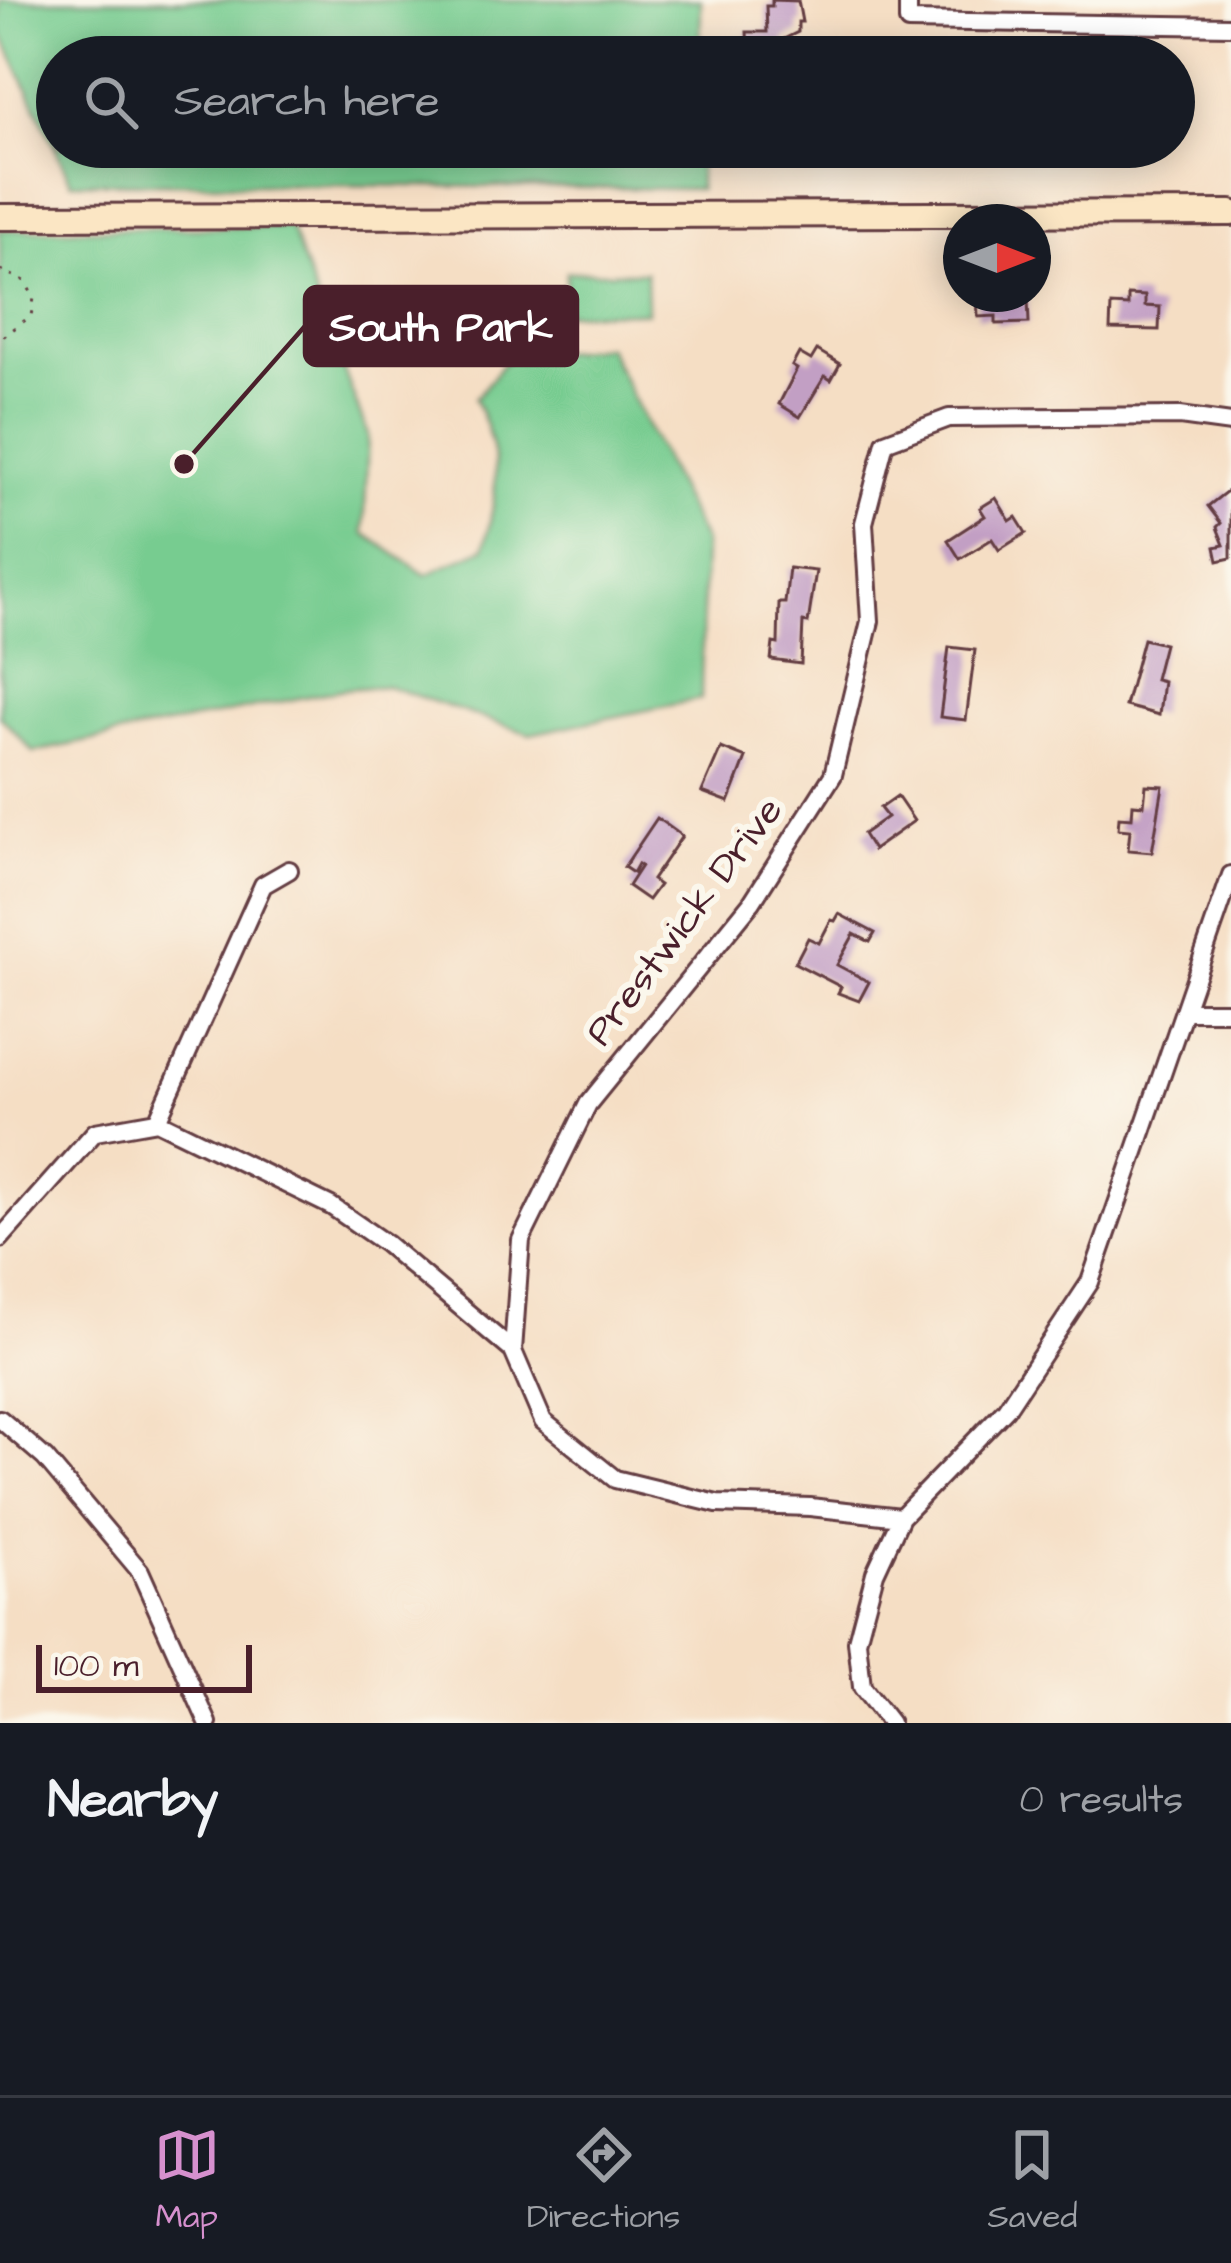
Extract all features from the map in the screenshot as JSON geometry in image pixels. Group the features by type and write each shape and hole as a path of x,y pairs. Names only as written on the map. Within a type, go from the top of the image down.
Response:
{"main road":[{"path":"0,217 1231,213"}],"street":[{"path":"908,0 908,21 1231,26"},
{"name":"Prestwick Drive","path":"513,1351 521,1240 588,1104 752,902 833,775 870,621 864,523 886,442 949,418 1180,416 1231,423"},
{"path":"157,1120 263,885 289,870"},
{"path":"890,1723 862,1688 857,1642 875,1573 901,1516 1006,1409 1090,1282 1231,875"},
{"path":"1185,1011 1231,1012"},
{"path":"0,1239 95,1132 157,1120 331,1206 386,1244 513,1351 543,1421 615,1479 717,1504 901,1516"},
{"path":"0,1419 45,1458 140,1571 208,1723"}],"path":[{"path":"0,270 25,281 34,298 31,316 0,339"}],"green space":[{"path":"0,0 701,0 700,36 36,36 36,107 0,30"},
{"path":"64,168 699,168 699,189 71,182"},
{"path":"290,227 368,435 364,533 426,575 484,548 493,508 494,456 475,399 507,359 607,346 704,542 701,699 530,734 387,686 344,689 34,752 0,716 0,230"},
{"path":"566,272 646,272 647,312 566,313"}],"building":[{"path":"772,0 798,1 802,22 798,22 798,32 747,36 747,32 767,32 766,6 772,6"},
{"path":"1128,295 1145,296 1145,306 1160,307 1159,330 1110,329 1111,305 1128,306"},
{"path":"978,312 1029,312 1029,323 996,324 996,316 978,317"},
{"path":"817,350 840,364 831,380 825,376 800,417 779,404 797,369 792,366 799,353 811,360"},
{"path":"1227,491 1231,496 1231,558 1218,561 1215,547 1224,545 1217,527 1221,523 1208,506"},
{"path":"996,498 1010,521 1016,517 1026,533 999,550 992,539 960,559 948,540 985,516 980,508"},
{"path":"789,568 816,571 808,623 803,622 801,664 771,660 773,643 778,644 779,603 785,603"},
{"path":"1143,639 1164,644 1155,679 1163,681 1159,715 1125,706"},
{"path":"949,647 975,650 966,720 940,717"},
{"path":"721,748 746,758 729,802 702,792"},
{"path":"1146,785 1163,786 1152,852 1128,850 1130,830 1118,829 1119,817 1132,818 1133,804 1144,805"},
{"path":"897,796 914,821 873,850 863,834 887,817 880,808"},
{"path":"657,818 682,836 652,880 659,885 648,900 628,886 641,866 633,873 624,867"},
{"path":"839,914 875,933 870,942 854,934 837,965 869,982 859,1001 838,993 841,987 795,963 808,938 819,943"}],"place":[{"name":"South Park","path":"184,464"}]}
